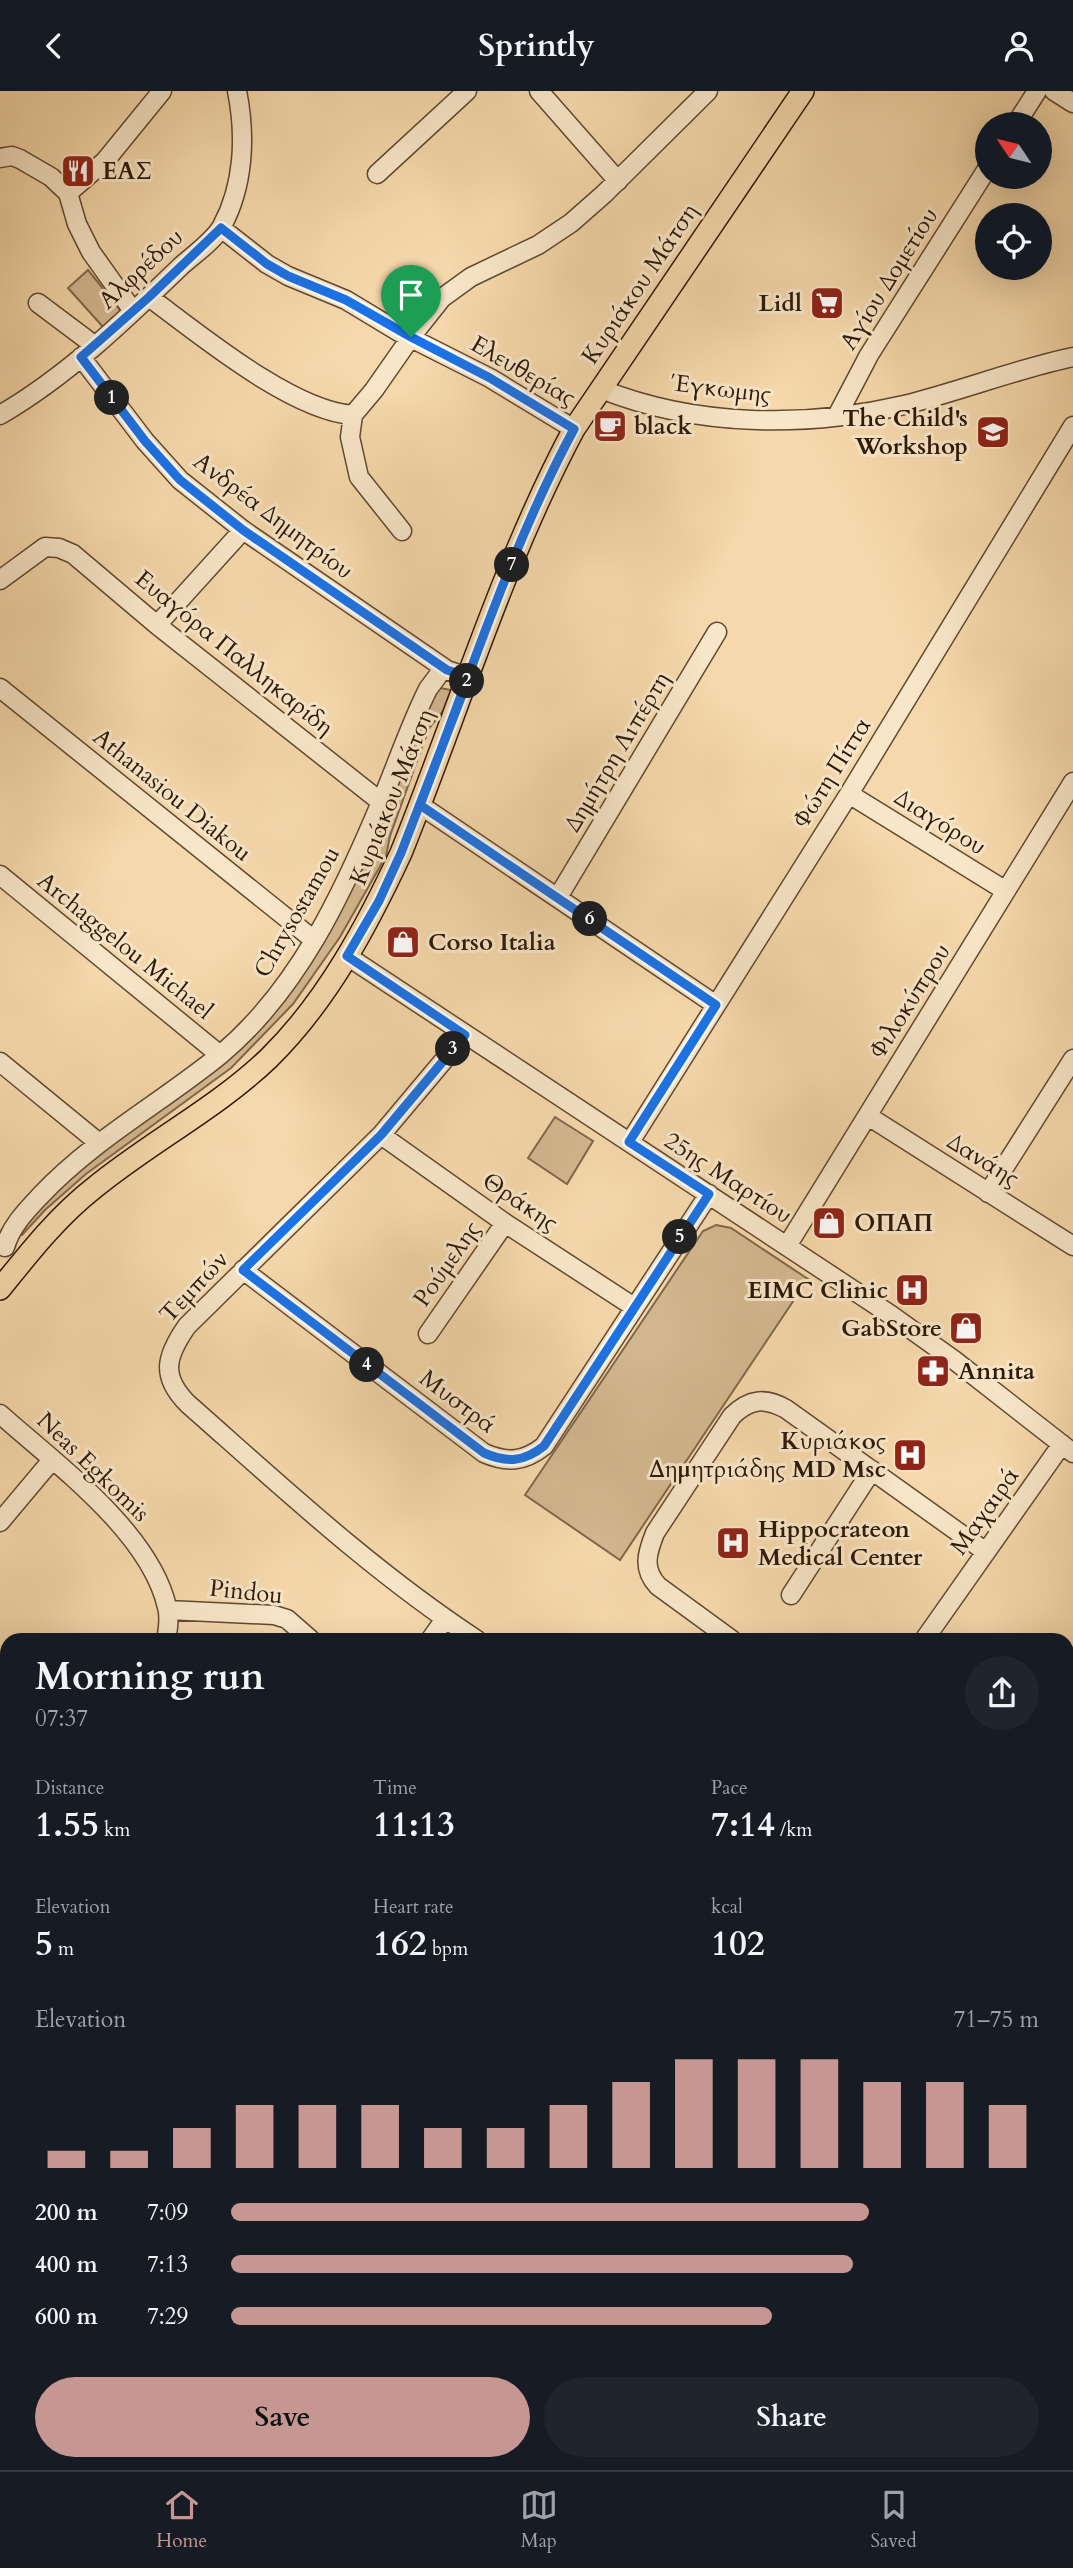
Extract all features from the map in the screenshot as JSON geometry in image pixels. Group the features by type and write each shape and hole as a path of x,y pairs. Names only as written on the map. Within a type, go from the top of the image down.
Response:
{"main road":[{"name":"Κυριάκου Μάτση","path":"0,1289 58,1221 95,1187 215,1102 270,1056 312,1007 347,956 379,901 420,805 524,531 574,429 803,91"}],"street":[{"path":"68,193 105,161 162,91"},
{"path":"221,228 238,183 240,167 241,138 237,91"},
{"path":"377,174 467,91"},
{"path":"539,91 618,181"},
{"path":"402,531 359,477 351,450 353,415 442,298 458,285 554,236 618,181 708,91"},
{"path":"1024,112 1037,91"},
{"path":"1055,91 1073,103"},
{"path":"0,158 12,156 20,159 51,177 68,193 77,224 91,252 133,311"},
{"name":"Αγίου Δομετίου","path":"837,417 869,355 975,188"},
{"name":"Αλφρέδου","path":"0,415 36,394 88,351 221,228"},
{"name":"Ελευθερίας","path":"221,228 277,270 346,300 490,378 574,429"},
{"path":"149,297 219,348 283,389 332,412 353,415"},
{"name":"Ανδρέα Δημητρίου","path":"38,303 88,351 163,462 180,480 243,530 447,670 469,677"},
{"name":"Έγκωμης","path":"601,389 631,400 723,417 773,421 837,417 905,405 1030,366 1073,357"},
{"name":"Φώτη Πίττα","path":"629,1142 849,794 1073,426"},
{"path":"157,625 243,530"},
{"name":"Ευαγόρα Παλληκαρίδη","path":"0,580 36,553 53,547 80,560 157,625 381,802"},
{"name":"Δημήτρη Λιπέρτη","path":"558,897 717,632"},
{"name":"Chrysostamou","path":"2,1245 27,1209 56,1180 99,1143 220,1055 271,1005 314,940 350,872 423,700 434,680 447,670"},
{"name":"Athanasiou Diakou","path":"0,688 314,940"},
{"name":"Φιλοκύπρου","path":"787,1246 1073,782"},
{"name":"Διαγόρου","path":"849,794 1006,891"},
{"path":"420,805 716,1005"},
{"name":"Archaggelou Michael","path":"0,875 220,1055"},
{"name":"25ης Μαρτίου","path":"347,956 709,1194 954,1360 1067,1448"},
{"name":"Τεμπών","path":"465,1035 381,1135 187,1326 176,1342 169,1368 177,1393 342,1538 466,1633"},
{"path":"0,1062 99,1143"},
{"path":"988,1193 1070,1069"},
{"name":"Δανάης","path":"868,1116 1073,1245"},
{"name":"Θράκης","path":"381,1135 505,1223 634,1307"},
{"name":"Μυστρά","path":"243,1270 484,1453 509,1461 522,1459 544,1446 709,1194"},
{"name":"Ρούμελης","path":"428,1334 505,1223"},
{"path":"2,1245 21,1262"},
{"path":"723,1633 652,1580 646,1562 655,1533 732,1416 755,1401 771,1402 786,1409 986,1552"},
{"name":"Neas Egkomis","path":"0,1414 119,1522 140,1547 168,1610 166,1633"},
{"name":"Μαχαιρά","path":"930,1633 986,1552 1067,1448"},
{"path":"0,1522 52,1460"},
{"path":"791,1595 872,1470"},
{"name":"Pindou","path":"168,1610 274,1615 287,1619 303,1633"},
{"path":"435,1633 445,1619"}],"shaded area":[{"path":"88,270 122,312 104,328 68,288"},
{"path":"440,688 451,690 443,711 430,727 422,747 390,836 386,856 340,937 293,1004 231,1068 86,1174 45,1210 22,1235 13,1235 60,1184 294,982 355,883 375,843 434,693"},
{"path":"555,1117 593,1141 567,1184 528,1158"},
{"path":"716,1225 731,1228 808,1279 620,1560 525,1495 703,1231"}],"place":[{"name":"ΕΑΣ","path":"78,171"},
{"name":"Lidl","path":"827,303"},
{"name":"black","path":"610,426"},
{"name":"The Child's Workshop","path":"993,432"},
{"name":"Corso Italia","path":"403,942"},
{"name":"ΟΠΑΠ","path":"829,1223"},
{"name":"EIMC Clinic","path":"912,1290"},
{"name":"GabStore","path":"966,1328"},
{"name":"Annita","path":"933,1371"},
{"name":"Κυριάκος Δημητριάδης MD Msc","path":"910,1455"},
{"name":"Hippocrateon Medical Center","path":"733,1543"}],"route":[{"path":"411,337 346,300 288,276 267,264 221,228 81,357 163,462 209,504 447,670 469,677 420,805 401,853 379,901 347,956 465,1035 381,1135 243,1270 484,1453 509,1461 534,1454 544,1446 709,1194 629,1142 716,1005 420,805 450,727 524,531 574,429 490,378 411,337"}]}
